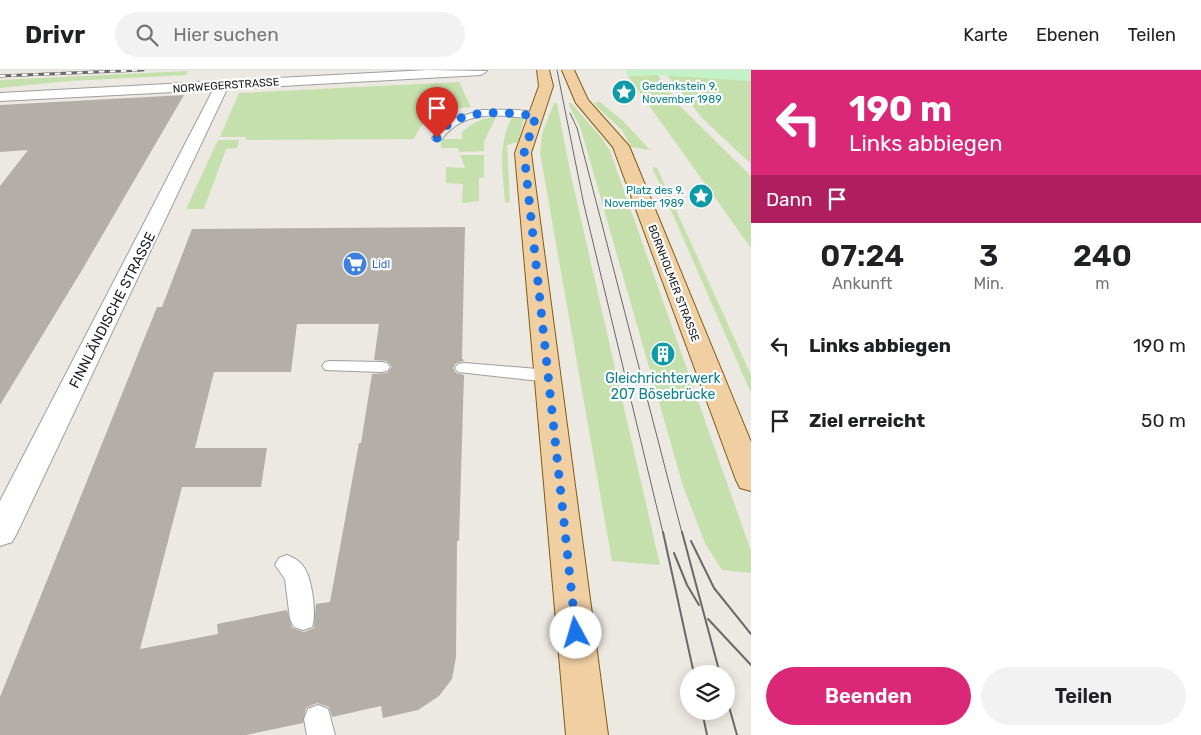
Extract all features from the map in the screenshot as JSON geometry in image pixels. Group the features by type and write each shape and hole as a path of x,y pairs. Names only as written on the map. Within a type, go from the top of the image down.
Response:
{"main road":[{"path":"543,70 546,86 524,153 587,735"},
{"name":"BORNHOLMER STRASSE","path":"568,70 572,87 580,102 607,128 621,146 751,480"}],"street":[{"name":"NORWEGERSTRASSE","path":"0,97 481,71"},
{"name":"FINNLÄNDISCHE STRASSE","path":"0,533 222,86"}],"lane":[{"path":"437,138 449,123 469,116 491,113 536,116"},
{"path":"331,366 381,367"},
{"path":"464,368 549,376"},
{"path":"286,565 296,575 303,619"}],"green space":[{"path":"625,70 751,70 751,81 658,75 628,76"},
{"path":"188,71 186,75 69,81 0,88 0,80"},
{"path":"666,74 751,75 751,164 703,119"},
{"path":"658,75 680,106 751,176 751,248 628,76"},
{"path":"459,82 471,107 452,109 430,117 414,139 246,140 246,137 220,137 239,93"},
{"path":"594,102 600,102 623,121 650,150 631,147 622,130"},
{"path":"554,103 557,103 570,171 660,565 612,561 540,153 542,134"},
{"path":"568,103 571,103 601,137 610,151 751,551 751,573 722,570 705,543 683,486 581,129"},
{"path":"513,116 524,119 518,142 507,145 510,202 505,203 502,169 503,147 508,126"},
{"path":"496,117 484,142 484,151 459,152 458,148 441,148 441,139 462,139 462,132 470,126 482,120"},
{"path":"218,140 239,140 237,148 226,149 204,209 186,209"},
{"path":"460,155 484,155 484,178 479,178 479,201 462,203 463,184 446,183 446,167 465,168"},
{"path":"652,167 657,168 751,375 751,393"}],"building":[{"path":"184,95 82,270 0,405 0,186 28,150 0,152 0,105"},
{"path":"465,227 462,358 464,361 456,363 453,368 456,373 464,375 459,541 457,541 456,657 452,679 439,696 418,710 383,718 381,706 332,717 329,707 317,703 306,708 303,723 246,735 0,735 0,697 157,307 162,307 192,229","holes":["297,324 379,324 374,360 387,361 392,367 387,373 372,374 361,443 359,443 330,602 316,604 314,628 304,632 292,628 287,610 217,624 218,634 140,649 182,487 261,487 267,448 195,448 214,372 291,372"]}],"tram line":[{"path":"557,70 584,205 663,533"},
{"path":"570,113 577,128 682,533"},
{"path":"663,532 692,665"},
{"path":"682,532 718,665"},
{"path":"691,541 714,588 751,634"},
{"path":"674,553 687,585 699,605"},
{"path":"708,619 751,665"},
{"path":"704,720 707,735"},
{"path":"733,720 737,735"}],"railway":[{"path":"0,76 143,70"}],"place":[{"name":"Gedenkstein 9. November 1989","path":"624,92"},
{"name":"Platz des 9. November 1989","path":"701,196"},
{"name":"Lidl","path":"355,264"},
{"name":"Gleichrichterwerk 207 Bösebrücke","path":"663,354"}],"route":[{"path":"437,138 449,123 469,116 484,113 508,113 536,116 524,153 576,633"}]}
